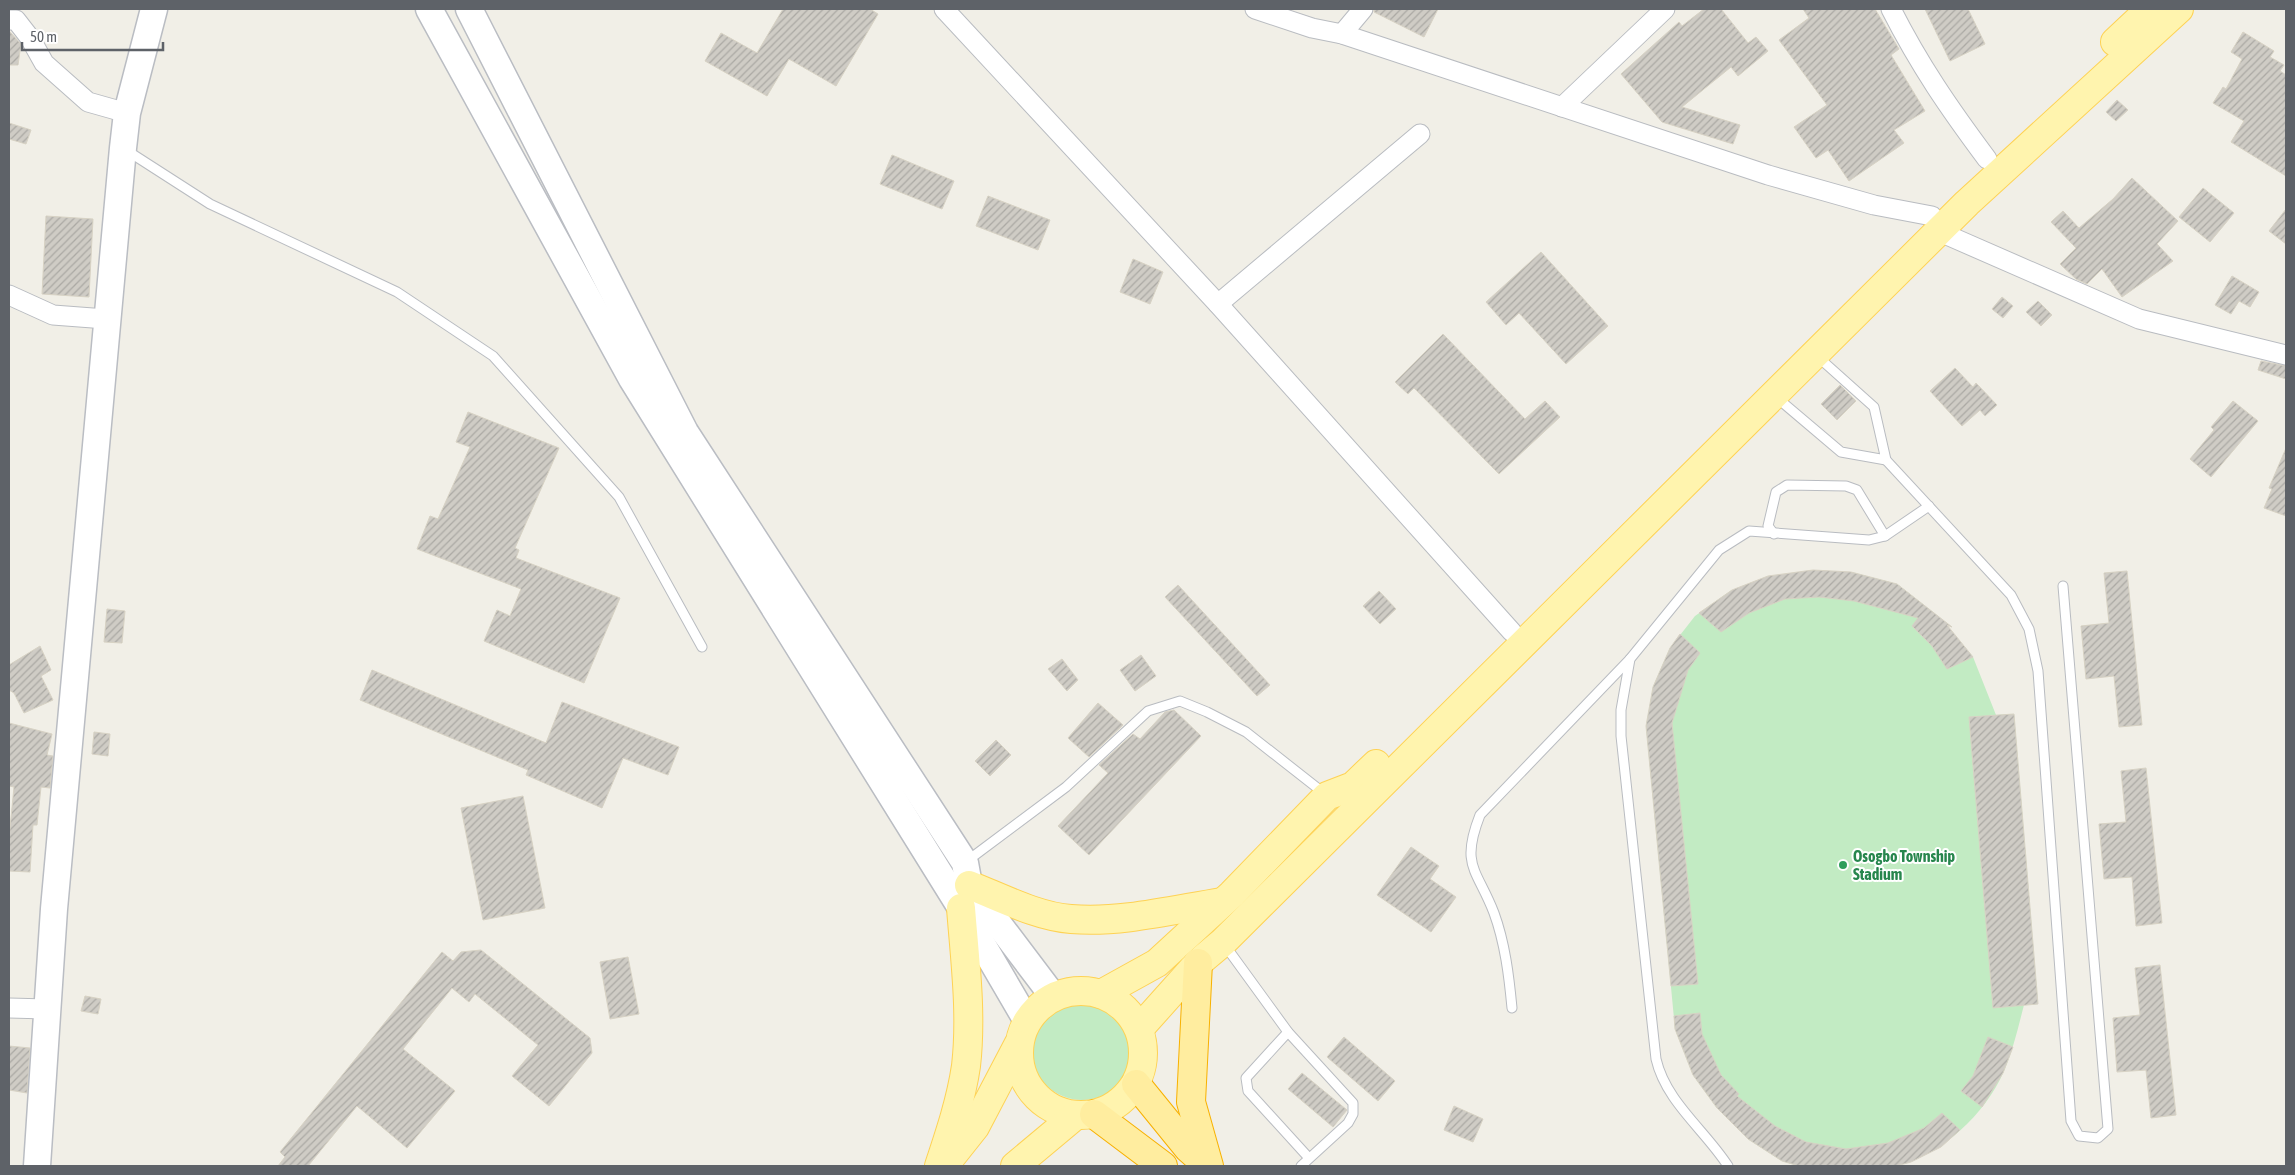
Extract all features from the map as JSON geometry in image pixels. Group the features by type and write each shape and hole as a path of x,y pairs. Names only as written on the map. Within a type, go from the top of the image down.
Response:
{"highway":[{"path":"1198,963 1191,1102 1208,1166"},
{"path":"1136,1084 1188,1148 1208,1166"},
{"path":"1085,1115 1163,1166"}],"main road":[{"path":"37,1166 47,1009 106,319 123,148 127,113 154,9"},
{"path":"429,9 632,379 965,886 1054,996"},
{"path":"469,9 685,432 965,886 1022,1033 1019,1065 1031,1090 1039,1100 1056,1110 1085,1115"},
{"path":"1139,1029 1198,963 1223,942 1815,354 1936,224 1987,159 2150,9"},
{"path":"1102,994 1156,963 1222,902 1327,796 1354,786 1512,632 1694,449 1936,224 1967,203 2179,9"},
{"path":"965,886 1030,909 1069,919 1122,919 1222,902"},
{"path":"939,1166 955,1119 966,1065 968,999 965,886"},
{"path":"943,1166 974,1127 1022,1033 1038,1007 1054,996 1069,991 1086,990 1102,994 1124,1008 1139,1029 1144,1057 1136,1084 1125,1098 1110,1108 1085,1115 1015,1166"}],"street":[{"path":"944,9 1218,304 1512,632"},
{"path":"1255,9 1312,28 1342,34 1777,177 1936,224 2139,319 2286,355"},
{"path":"1342,34 1363,9"},
{"path":"1562,107 1665,9"},
{"path":"1891,9 1915,56 1943,102 1987,159"},
{"path":"9,20 16,20 30,38 44,63 88,102 127,113"},
{"path":"1218,304 1420,134"},
{"path":"9,295 53,315 106,319"},
{"path":"9,1008 47,1009"}],"lane":[{"path":"123,148 210,204 397,292 493,356 619,497 702,647"},
{"path":"1815,354 1874,407 1886,460 2011,595 2029,629 2038,671 2071,1121 2079,1136 2098,1138 2108,1129 2063,586"},
{"path":"1774,395 1841,452 1886,460"},
{"path":"1774,534 1768,526 1776,492 1787,485 1846,486 1857,490 1885,536"},
{"path":"1512,1008 1508,968 1494,913 1472,870 1471,839 1480,815 1630,659 1719,550 1749,531 1868,540 1885,536 1929,506"},
{"path":"1630,659 1621,710 1621,736 1656,1059 1659,1072 1671,1094 1728,1166"},
{"path":"965,886 1066,787 1148,711 1180,701 1207,712 1246,732 1327,796"},
{"path":"1223,942 1288,1032 1353,1103 1353,1114 1348,1123 1301,1166"},
{"path":"1288,1032 1246,1078 1246,1085 1248,1091 1309,1158"}],"green space":[{"name":"Osogbo Township Stadium","path":"1851,572 1897,584 1939,617 1973,657 1996,715 2014,714 2038,1004 2024,1005 2004,1071 1986,1103 1974,1117 1945,1142 1930,1152 1896,1166 1799,1166 1782,1161 1748,1139 1717,1108 1693,1075 1675,1029 1646,726 1653,687 1670,648 1695,616 1732,590"},
{"path":"1082,998 1101,1002 1118,1013 1129,1030 1133,1049 1129,1068 1118,1085 1101,1096 1082,1100 1063,1096 1046,1085 1035,1068 1031,1049 1035,1030 1046,1013 1063,1002"}],"building":[{"path":"783,9 870,9 878,14 836,86 789,59 767,96 705,61 721,33 757,53"},
{"path":"1374,9 1438,9 1424,37 1374,12"},
{"path":"1704,9 1721,9 1748,43 1756,37 1768,51 1738,76 1731,67 1682,107 1740,125 1733,144 1662,122 1621,74 1679,22 1682,26"},
{"path":"1803,9 1875,9 1899,49 1891,55 1925,111 1894,130 1904,143 1849,181 1828,150 1816,158 1794,127 1827,105 1779,40 1809,18"},
{"path":"1925,9 1968,9 1985,44 1950,61"},
{"path":"9,31 21,44 18,65 9,65"},
{"path":"2243,32 2274,51 2270,57 2284,65 2280,71 2286,75 2286,176 2231,142 2244,121 2213,103 2223,87 2226,89 2242,59 2231,52"},
{"path":"2117,100 2128,110 2116,121 2106,112"},
{"path":"9,123 31,130 26,144 9,139"},
{"path":"892,155 954,181 942,209 880,184"},
{"path":"2132,178 2178,221 2157,244 2173,261 2122,297 2102,269 2087,284 2076,279 2060,264 2076,248 2051,222 2063,211 2079,228 2113,199"},
{"path":"2203,188 2234,213 2210,242 2179,217"},
{"path":"988,196 1050,220 1038,250 976,226"},
{"path":"2286,209 2286,244 2269,231"},
{"path":"46,216 93,219 89,297 42,294"},
{"path":"1541,252 1608,326 1566,364 1519,313 1506,325 1486,302"},
{"path":"1133,259 1163,272 1150,304 1120,292"},
{"path":"2232,276 2259,292 2250,307 2239,301 2231,314 2215,305"},
{"path":"2002,297 2013,306 2003,318 1992,309"},
{"path":"2038,301 2052,315 2041,326 2026,312"},
{"path":"1443,334 1525,419 1545,401 1560,417 1499,474 1414,388 1408,394 1395,382"},
{"path":"2261,361 2286,366 2286,379 2258,370"},
{"path":"1955,368 1973,387 1976,383 1997,405 1985,416 1980,410 1962,426 1930,391"},
{"path":"1840,385 1856,401 1837,420 1821,404"},
{"path":"2233,401 2258,421 2211,477 2190,459 2214,430 2211,427"},
{"path":"468,412 559,448 515,548 519,550 516,558 620,598 584,683 484,641 497,610 510,616 521,589 417,549 430,516 438,519 470,447 456,442"},
{"path":"2286,448 2286,516 2264,508 2272,489 2269,488"},
{"path":"1813,570 1851,572 1897,584 1952,627 1947,625 1973,657 1947,669 1932,646 1912,626 1918,618 1854,601 1819,597 1785,599 1749,613 1721,632 1699,613 1732,590 1768,576"},
{"path":"2127,571 2142,725 2119,727 2114,676 2086,679 2081,626 2109,623 2104,573"},
{"path":"1178,585 1270,685 1257,696 1165,597"},
{"path":"1379,591 1396,609 1380,624 1363,606"},
{"path":"107,609 125,611 122,643 104,642"},
{"path":"1680,634 1700,653 1688,670 1672,723 1698,984 1671,986 1646,726 1653,687 1670,648"},
{"path":"40,646 51,670 41,676 53,700 24,713 14,693 9,690 9,665"},
{"path":"1141,655 1156,676 1135,691 1120,670"},
{"path":"1062,659 1078,680 1067,691 1048,669"},
{"path":"372,670 546,743 562,702 679,747 668,775 623,758 602,808 526,775 528,770 360,700"},
{"path":"1098,703 1123,725 1089,757 1068,738"},
{"path":"1174,710 1201,736 1089,855 1058,826 1108,773 1099,765 1133,734 1140,739 1165,712"},
{"path":"2014,714 2038,1004 1993,1008 1969,717"},
{"path":"9,723 52,734 47,755 53,756 50,788 41,787 37,825 33,825 30,872 9,871 9,838 14,787 9,786"},
{"path":"94,732 110,734 108,756 92,754"},
{"path":"996,740 1011,755 990,776 975,761"},
{"path":"2146,768 2162,923 2136,926 2132,877 2104,879 2099,824 2126,822 2121,771"},
{"path":"523,796 545,908 483,920 461,808"},
{"path":"1411,847 1439,866 1430,879 1456,897 1431,932 1377,895"},
{"path":"481,950 590,1038 592,1053 549,1106 512,1076 538,1045 475,994 469,1002 452,988 403,1049 455,1091 407,1148 357,1106 308,1166 278,1166 285,1157 280,1152 442,952 453,961 461,952"},
{"path":"628,957 639,1014 610,1019 600,962"},
{"path":"2160,965 2176,1115 2151,1118 2146,1070 2117,1072 2113,1018 2140,1015 2135,968"},
{"path":"85,996 101,999 98,1014 81,1011"},
{"path":"1700,1013 1702,1034 1721,1075 1739,1094 1737,1096 1775,1126 1806,1142 1846,1149 1888,1143 1924,1128 1942,1113 1960,1130 1941,1147 1911,1162 1896,1166 1799,1166 1782,1161 1748,1139 1717,1108 1693,1075 1675,1029 1674,1016"},
{"path":"1344,1037 1395,1081 1378,1101 1327,1057"},
{"path":"1988,1037 2013,1047 2003,1073 1982,1107 1961,1091 1973,1076"},
{"path":"9,1046 30,1048 27,1093 9,1090"},
{"path":"1302,1073 1347,1110 1333,1127 1288,1089"},
{"path":"1454,1106 1483,1119 1473,1142 1444,1130"}],"place":[{"name":"Osogbo Township Stadium","path":"1843,865"}]}
